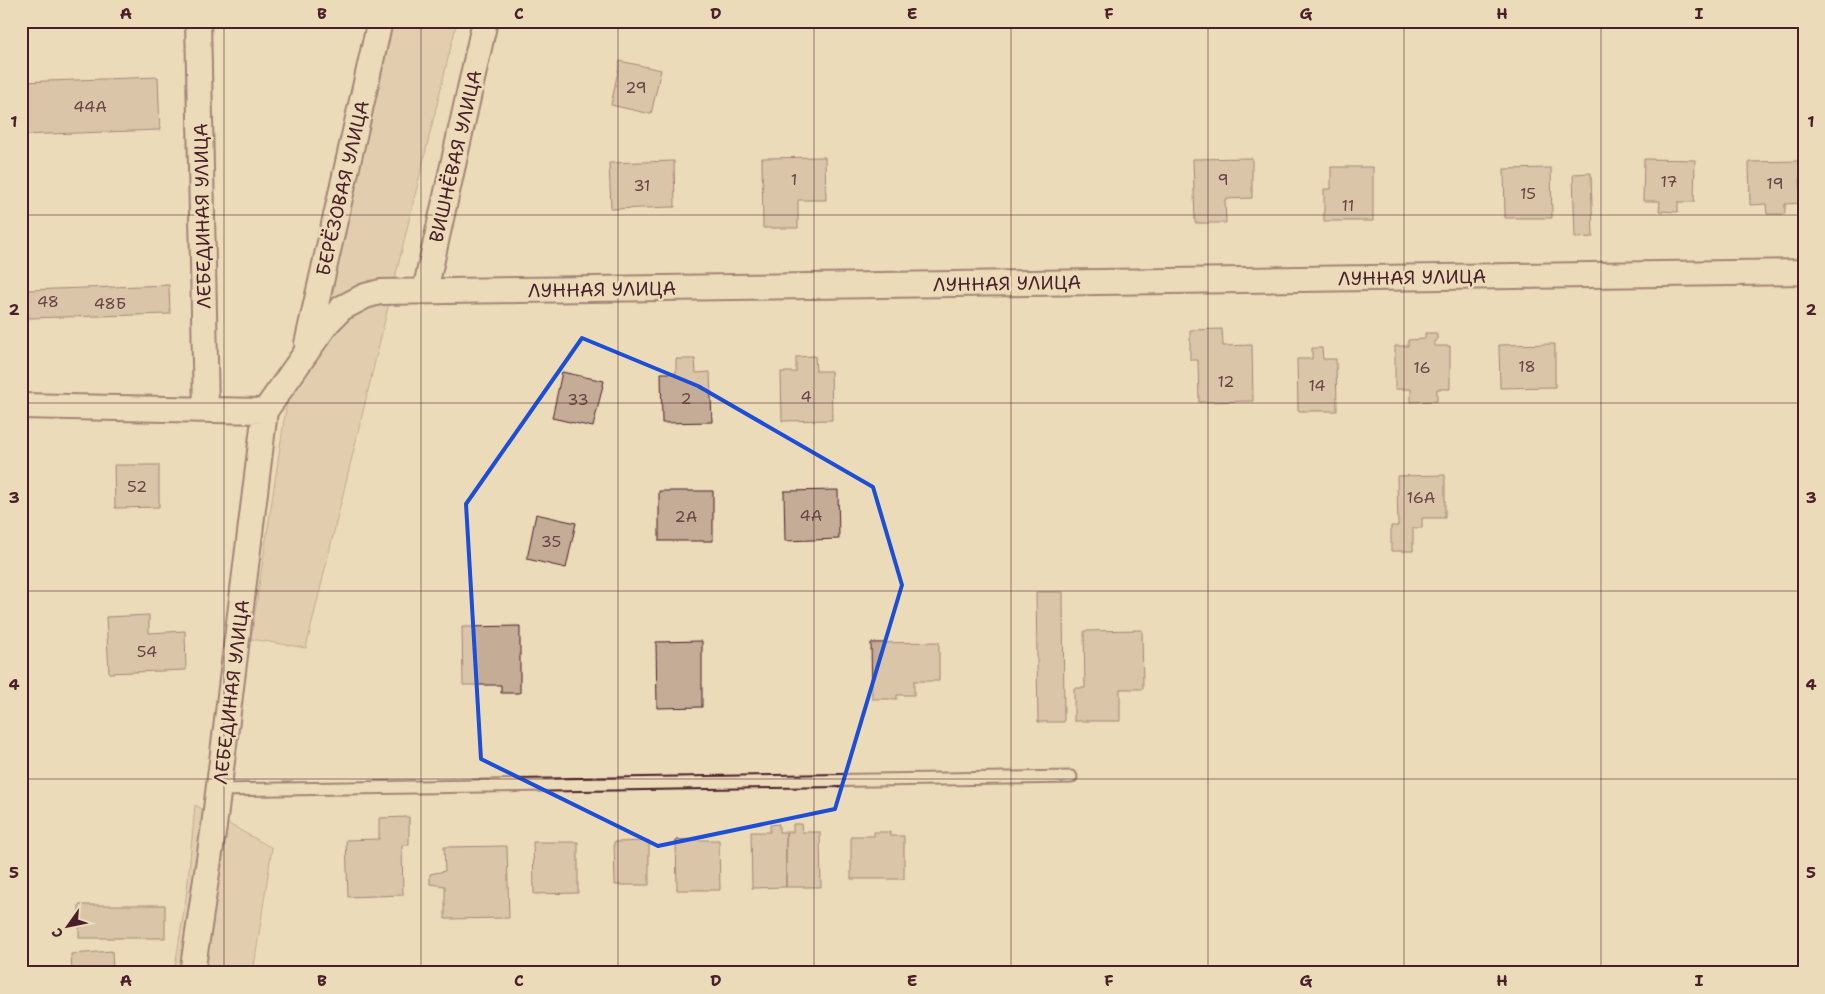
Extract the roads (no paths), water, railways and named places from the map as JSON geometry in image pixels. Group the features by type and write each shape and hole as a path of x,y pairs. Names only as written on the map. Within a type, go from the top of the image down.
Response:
{"street":[{"name":"ЛЕБЕДИНАЯ УЛИЦА","path":"198,21 206,410"},
{"name":"БЕРЁЗОВАЯ УЛИЦА","path":"305,354 380,21"},
{"name":"ВИШНЁВАЯ УЛИЦА","path":"425,292 485,21"},
{"name":"ЛУННАЯ УЛИЦА","path":"265,411 327,323 342,308 354,300 380,292 1804,272"},
{"path":"21,406 265,411"},
{"name":"ЛЕБЕДИНАЯ УЛИЦА","path":"192,973 219,790 265,411"}],"lane":[{"path":"219,790 1071,778"}]}
